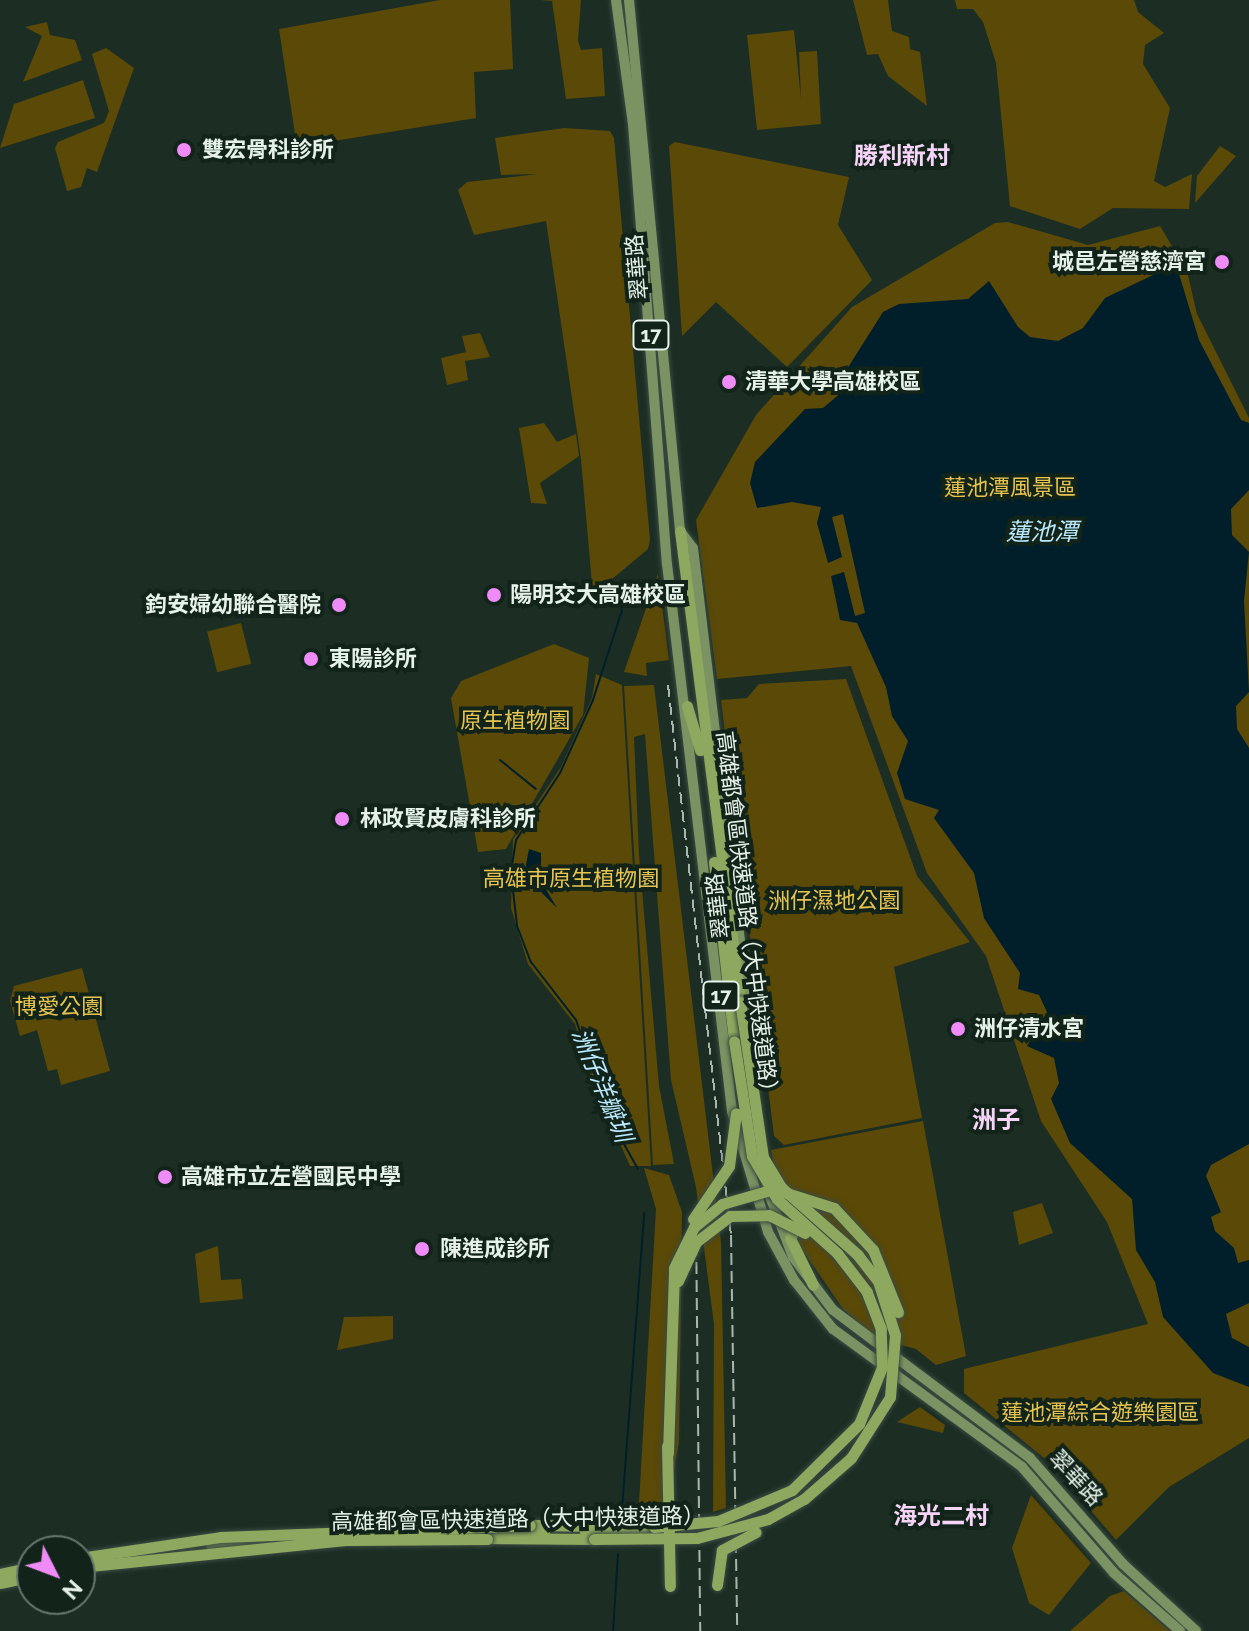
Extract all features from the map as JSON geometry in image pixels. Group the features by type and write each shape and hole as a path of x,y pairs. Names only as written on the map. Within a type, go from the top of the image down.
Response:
{"highway":[{"name":"高雄都會區快速道路（大中快速道路）","path":"96,1565 348,1540 594,1539 725,1534 804,1499 851,1458 890,1397 895,1335 878,1281 858,1255 781,1187 757,1139 680,531"},
{"name":"高雄都會區快速道路（大中快速道路）","path":"96,1556 221,1537 406,1526 654,1527 741,1515 792,1490 823,1466 866,1414 882,1367 875,1309 847,1265 765,1181 743,1121 703,769 687,706"},
{"path":"734,1041 736,1122 729,1166 683,1234 666,1282 673,1586 675,1316 688,1256 721,1220 758,1212 800,1230 847,1265"},
{"path":"668,1453 676,1260 704,1216 745,1194 774,1189 818,1199 847,1218 869,1244 890,1284 903,1337 899,1380 890,1397"},
{"path":"813,1285 790,1234 800,1222 818,1228 867,1279 882,1308 889,1349 874,1411 823,1466"},
{"path":"594,1539 715,1530 771,1511 819,1480 878,1411 897,1362"},
{"path":"717,1585 725,1546 804,1499"},
{"path":"392,1530 654,1527"},
{"path":"211,1545 406,1534 487,1539"}],"main road":[{"name":"翠華路","path":"616,0 634,143 667,564 687,706 732,1111 754,1186 784,1264 809,1301 846,1341 1022,1467 1114,1573 1180,1631"},
{"name":"翠華路","path":"629,0 680,531 692,539 718,731 767,1197 780,1233 813,1285 852,1330 1030,1458 1123,1564 1196,1631"}],"green space":[{"path":"440,0 510,0 513,69 474,72 476,118 297,147 279,29"},
{"path":"540,0 581,0 578,41 581,50 602,48 605,96 566,99 552,1"},
{"path":"853,0 888,0 892,31 909,37 910,49 920,52 927,106 888,76 878,54 867,55"},
{"path":"955,0 1134,0 1138,12 1164,33 1145,45 1143,64 1170,108 1154,181 1165,187 1192,174 1189,209 1113,208 1080,229 1010,206 996,63 983,22 973,9 957,9"},
{"path":"47,22 50,35 75,40 82,60 23,82 42,36 25,27"},
{"path":"794,30 801,99 799,52 817,51 821,124 757,130 747,35"},
{"path":"106,48 134,68 97,172 87,168 81,187 67,191 55,148 58,142 104,123 109,111 92,54"},
{"path":"83,80 95,118 0,148 14,104"},
{"path":"564,128 610,131 614,138 650,540 648,549 593,595 581,459 546,221 474,235 458,190 467,182 538,174 501,175 495,138"},
{"path":"675,142 849,177 838,225 872,280 787,367 716,302 682,336 669,146"},
{"path":"1220,146 1236,156 1195,203 1197,176"},
{"name":"蓮池潭","path":"1008,222 1088,245 1160,226 1187,271 1197,314 1249,418 1249,1438 1169,1487 1116,1540 1050,1463 964,1393 964,1369 1148,1324 1107,1222 1041,1121 986,956 927,873 851,666 717,679 696,520 756,415 852,307 995,223"},
{"path":"480,333 490,357 465,361 468,380 447,385 441,358 466,352 462,336"},
{"path":"544,423 557,442 576,434 579,456 540,483 547,504 531,503 519,428"},
{"path":"658,574 669,660 646,663 647,676 624,672"},
{"path":"241,623 251,664 217,672 207,631"},
{"name":"原生植物園","path":"554,644 589,658 583,715 506,849 478,852 451,698 461,681"},
{"name":"高雄市原生植物園","path":"596,674 622,685 651,1166 630,1166 590,1076 575,1024 528,964 511,908 513,839 561,767 592,698"},
{"name":"洲仔濕地公園","path":"846,679 917,876 970,942 894,967 922,1118 784,1145 774,1136 721,700 747,698 759,684"},
{"path":"654,685 721,1242 726,1508 713,1512 714,1324 696,1187 671,1080 645,734 634,737 639,855 659,1086 674,1164 653,1165 624,686"},
{"name":"博愛公園","path":"82,968 110,1071 61,1085 57,1069 48,1071 37,1030 20,1036 10,1001 14,986"},
{"path":"923,1121 966,1356 936,1365 916,1349 876,1338 843,1309 786,1226 771,1150"},
{"path":"644,1168 669,1175 682,1212 679,1443 664,1521 638,1520 656,1209"},
{"path":"1042,1203 1053,1233 1019,1245 1013,1212"},
{"path":"218,1246 221,1280 241,1279 243,1299 200,1303 195,1254"},
{"path":"393,1316 393,1339 337,1350 344,1317"},
{"path":"920,1407 945,1425 943,1433 897,1422"},
{"path":"1031,1495 1091,1563 1049,1615 1029,1603 1012,1548"},
{"path":"1124,1591 1170,1631 1070,1631 1110,1596"}],"water":[{"name":"蓮池潭","path":"1176,264 1199,340 1241,420 1249,423 1249,490 1231,509 1232,535 1249,552 1244,601 1249,692 1236,706 1237,729 1249,748 1249,1144 1211,1165 1206,1176 1221,1212 1211,1217 1215,1231 1234,1248 1238,1263 1249,1260 1249,1303 1226,1314 1232,1338 1249,1347 1249,1387 1213,1373 1163,1317 1155,1282 1136,1250 1132,1199 1070,1143 1051,1099 1059,1083 1054,1058 1027,1046 1047,1012 1039,995 1018,989 1020,973 984,918 974,873 934,818 939,810 905,799 897,773 908,741 892,716 886,687 857,623 840,620 831,576 844,572 855,616 865,613 843,514 832,517 842,557 828,563 817,523 821,507 792,502 757,508 750,483 755,462 805,409 823,408 842,392 847,369 883,312 899,304 968,299 989,281 1018,327 1030,337 1058,341 1083,328 1105,298"},
{"path":"529,849 541,853 541,881 557,908 524,875"}],"waterway":[{"name":"洲仔洋瓣圳","path":"622,610 593,700 560,773 516,840 511,873 517,926 531,962 576,1020 610,1119 638,1169"},
{"path":"500,760 536,789"},
{"name":"洲仔洋瓣圳","path":"622,1509 644,1213"},
{"name":"洲仔洋瓣圳","path":"613,1631 618,1554"}],"railway":[{"path":"668,685 731,1235 737,1631"},
{"path":"696,1226 700,1631"}],"place":[{"name":"雙宏骨科診所","path":"184,150"},
{"name":"城邑左營慈濟宮","path":"1222,262"},
{"name":"清華大學高雄校區","path":"729,382"},
{"name":"陽明交大高雄校區","path":"494,595"},
{"name":"鈞安婦幼聯合醫院","path":"339,605"},
{"name":"東陽診所","path":"311,659"},
{"name":"林政賢皮膚科診所","path":"342,819"},
{"name":"洲仔清水宮","path":"958,1029"},
{"name":"高雄市立左營國民中學","path":"165,1177"},
{"name":"陳進成診所","path":"422,1249"}],"district":[{"name":"勝利新村","path":"902,156"},
{"name":"洲子","path":"996,1120"},
{"name":"海光二村","path":"941,1516"}],"park label":[{"name":"蓮池潭風景區","path":"1010,488"},
{"name":"蓮池潭綜合遊樂園區","path":"1100,1413"}]}
